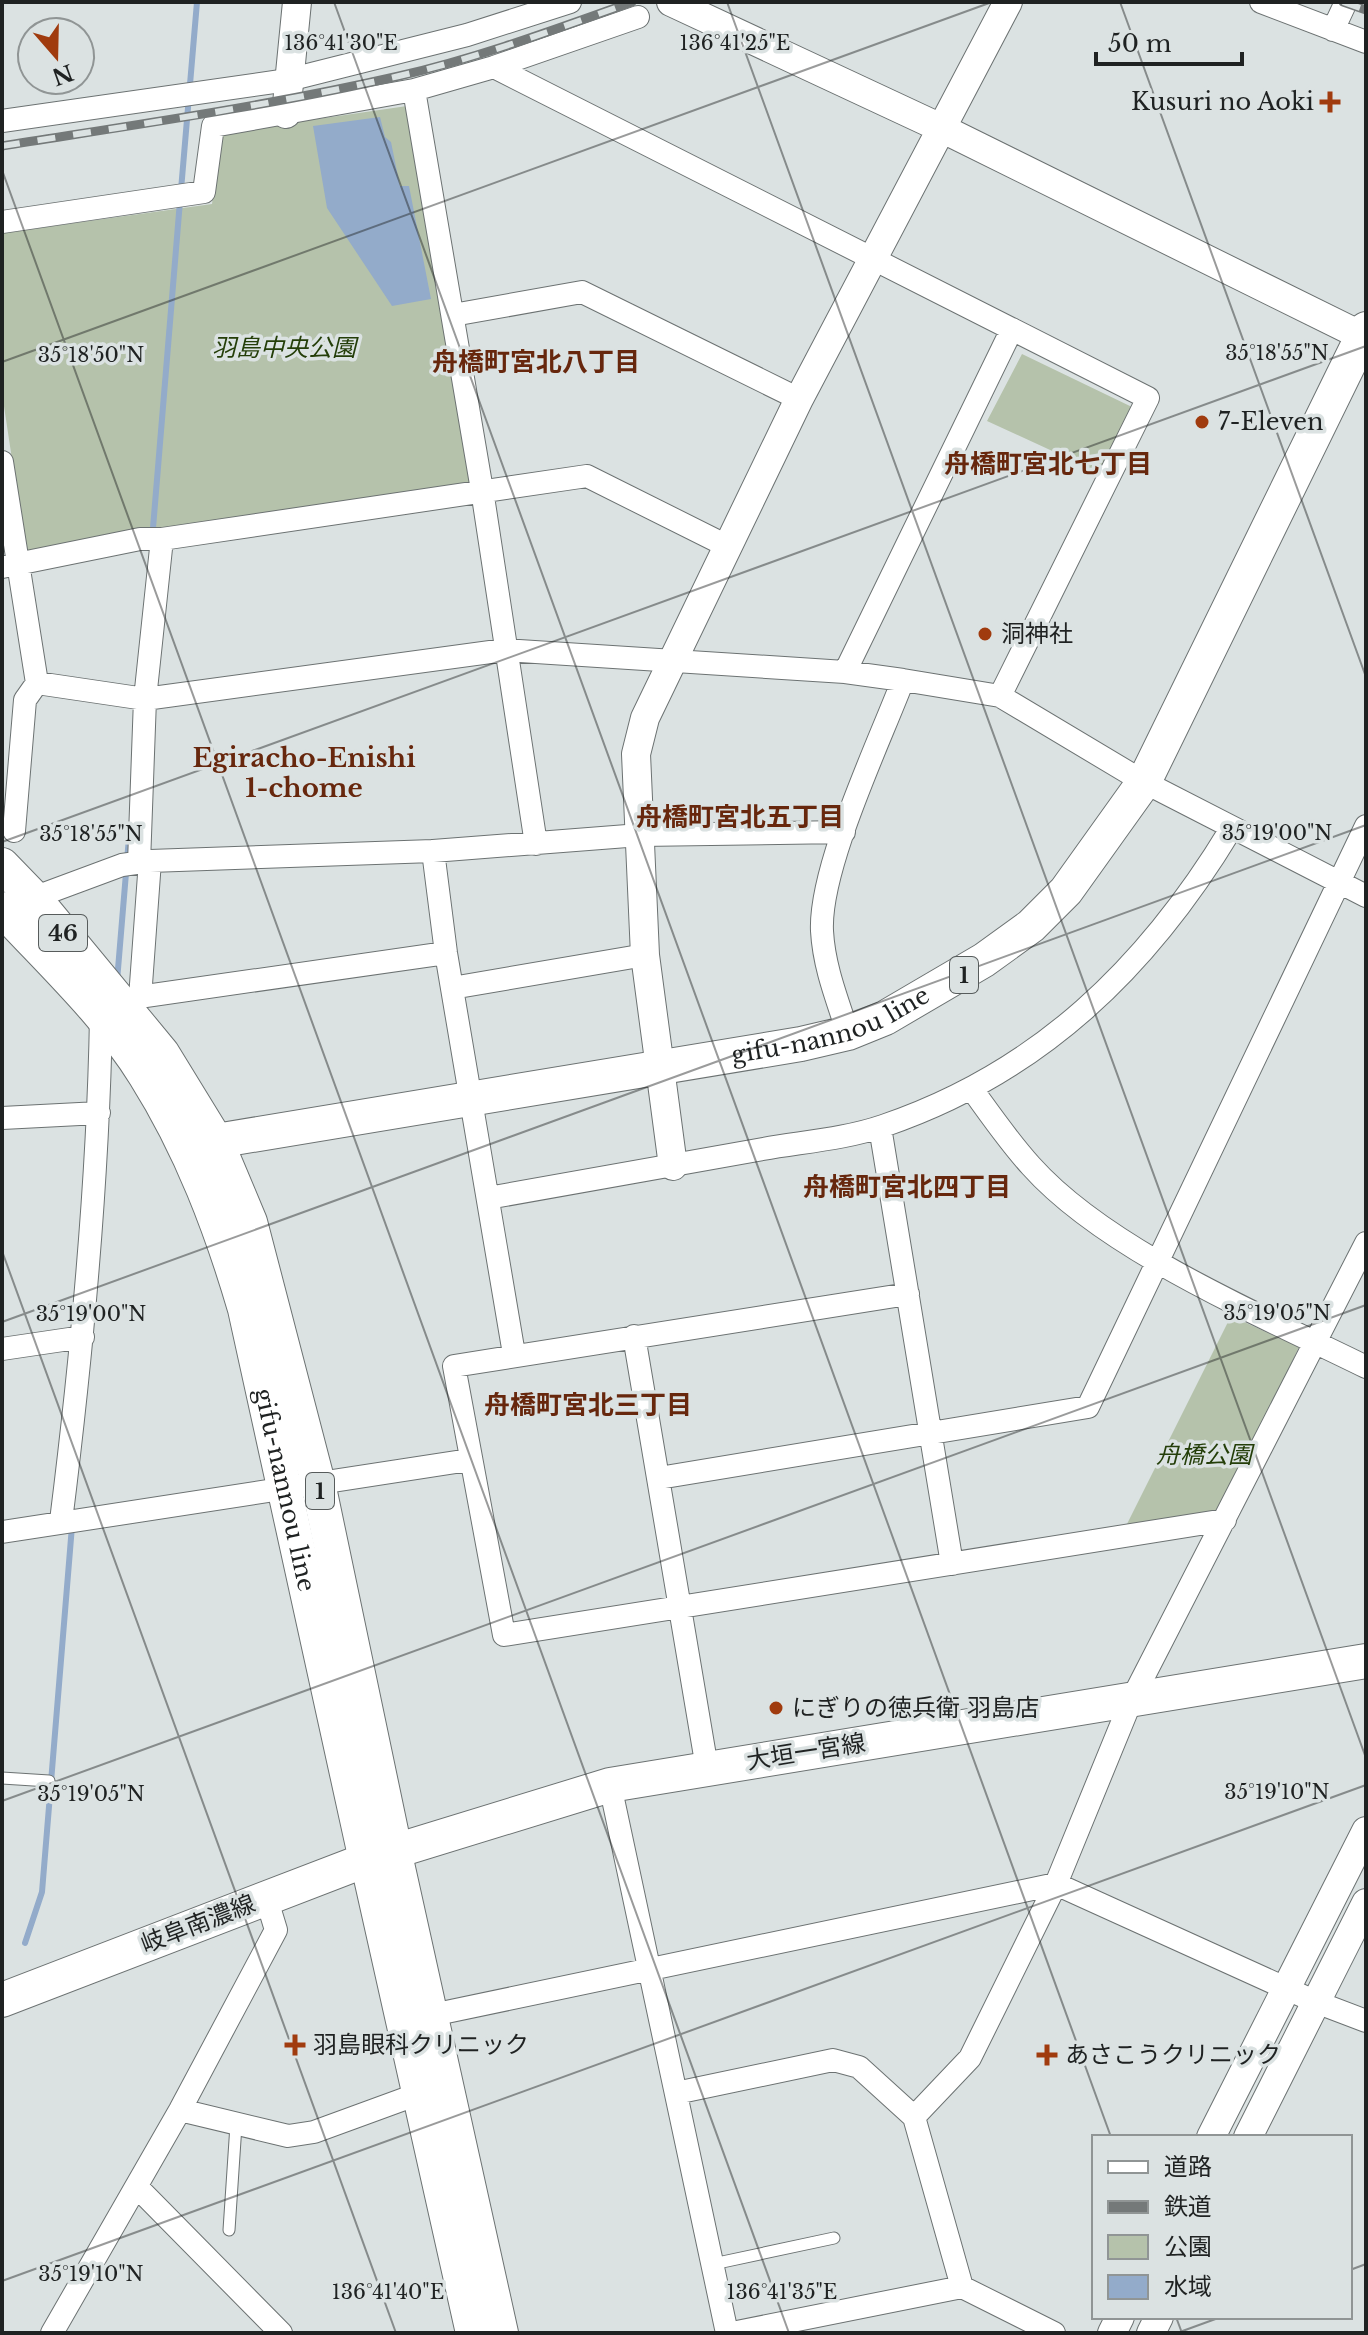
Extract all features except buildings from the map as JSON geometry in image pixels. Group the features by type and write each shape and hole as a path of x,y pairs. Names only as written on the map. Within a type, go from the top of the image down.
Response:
{"main road":[{"name":"gifu-nannou line","path":"204,1149 471,1097 660,1069 848,1033 885,1018 957,980 1031,926 1093,857 1144,782 1365,335"},
{"name":"46","path":"2,865 10,907 117,1008 204,1149"},
{"name":"gifu-nannou line","path":"204,1149 250,1222 274,1302 318,1483 381,1855"},
{"name":"gifu-nannou line","path":"204,1149 223,1234 245,1309 283,1488 381,1855"},
{"name":"大垣一宮線","path":"381,1855 610,1785 1366,1661"},
{"name":"岐阜南濃線","path":"2,2000 381,1855"},
{"path":"381,1855 432,2015 502,2333"},
{"path":"381,1855 418,2094 472,2333"}],"street":[{"path":"286,114 297,2"},
{"path":"2,121 288,80 467,35 570,2"},
{"path":"671,2 941,128 1365,335"},
{"path":"673,1166 645,955 636,754 645,718 799,399 1008,2"},
{"path":"1261,2 1366,42"},
{"path":"1333,30 1346,2"},
{"path":"2,222 204,192 213,126 414,90 494,67 638,17"},
{"path":"494,67 1148,398 1000,696"},
{"path":"414,90 482,490 536,844"},
{"path":"453,315 582,292 799,399"},
{"path":"845,672 1012,329"},
{"path":"2,462 10,565 37,683 25,700 14,831"},
{"path":"10,565 140,539 162,539 587,476 727,546"},
{"path":"65,1520 83,1337 99,1113 117,1008 136,863 145,699 162,539"},
{"path":"37,683 145,699 505,650 845,672 903,680 1000,696 1144,782 1366,896"},
{"path":"848,1033 825,961 821,928 825,898 844,832 903,680"},
{"path":"659,1478 1088,1407 1366,826"},
{"path":"488,1198 880,1127 971,1088 1070,1024 1112,988 1199,882 1231,829"},
{"path":"10,907 136,863 433,851 640,835 844,832"},
{"path":"433,851 446,953 514,1354"},
{"path":"117,1008 446,953"},
{"path":"452,988 645,955"},
{"path":"971,1088 1031,1167 1090,1219 1159,1262 1366,1367"},
{"path":"2,1118 99,1113"},
{"path":"880,1127 952,1564"},
{"path":"914,2117 970,2058 1056,1884 1131,1701 1366,1243"},
{"path":"908,1294 514,1354 454,1366 469,1460 504,1635 1225,1520"},
{"path":"634,1336 707,1768"},
{"path":"2,1349 83,1337"},
{"path":"2,1532 469,1460"},
{"path":"610,1785 730,2333 962,2287 1054,2333"},
{"path":"1212,2135 1363,1846"},
{"path":"432,2015 1056,1884 1316,2002 1366,2021"},
{"path":"52,2333 180,2110 276,1930 266,1897"},
{"path":"1249,2135 1366,1903"},
{"path":"676,2093 833,2060 859,2067 914,2117 962,2287"},
{"path":"180,2110 288,2136 314,2132 418,2094"},
{"path":"137,2187 281,2333"}],"lane":[{"path":"2,1778 49,1781"},
{"path":"229,2230 236,2125"},
{"path":"713,2264 834,2238"}],"green space":[{"name":"羽島中央公園","path":"407,106 473,483 26,552 2,393 2,233 212,204 222,133"},
{"path":"1022,354 1132,407 1100,473 987,421"},
{"name":"舟橋公園","path":"1231,1316 1299,1347 1220,1511 1127,1524"}],"water":[{"path":"380,117 385,137 391,142 400,186 409,186 431,299 392,306 327,208 313,126"}],"waterway":[{"path":"181,190 197,2"},
{"path":"153,528 180,201"},
{"path":"117,981 129,837"},
{"path":"25,1943 42,1892 72,1526"}],"railway":[{"path":"2,146 251,106 399,76 487,52 632,2"},
{"path":"1343,2 1366,10"}],"place":[{"name":"Kusuri no Aoki","path":"1330,102"},
{"name":"7-Eleven","path":"1202,422"},
{"name":"洞神社","path":"985,634"},
{"name":"にぎりの徳兵衛 羽島店","path":"776,1708"},
{"name":"羽島眼科クリニック","path":"295,2045"},
{"name":"あさこうクリニック","path":"1047,2055"}],"district":[{"name":"舟橋町宮北八丁目","path":"536,362"},
{"name":"舟橋町宮北七丁目","path":"1048,464"},
{"name":"Egiracho-Enishi 1-chome","path":"304,773"},
{"name":"舟橋町宮北五丁目","path":"740,817"},
{"name":"舟橋町宮北四丁目","path":"907,1187"},
{"name":"舟橋町宮北三丁目","path":"588,1405"}]}
